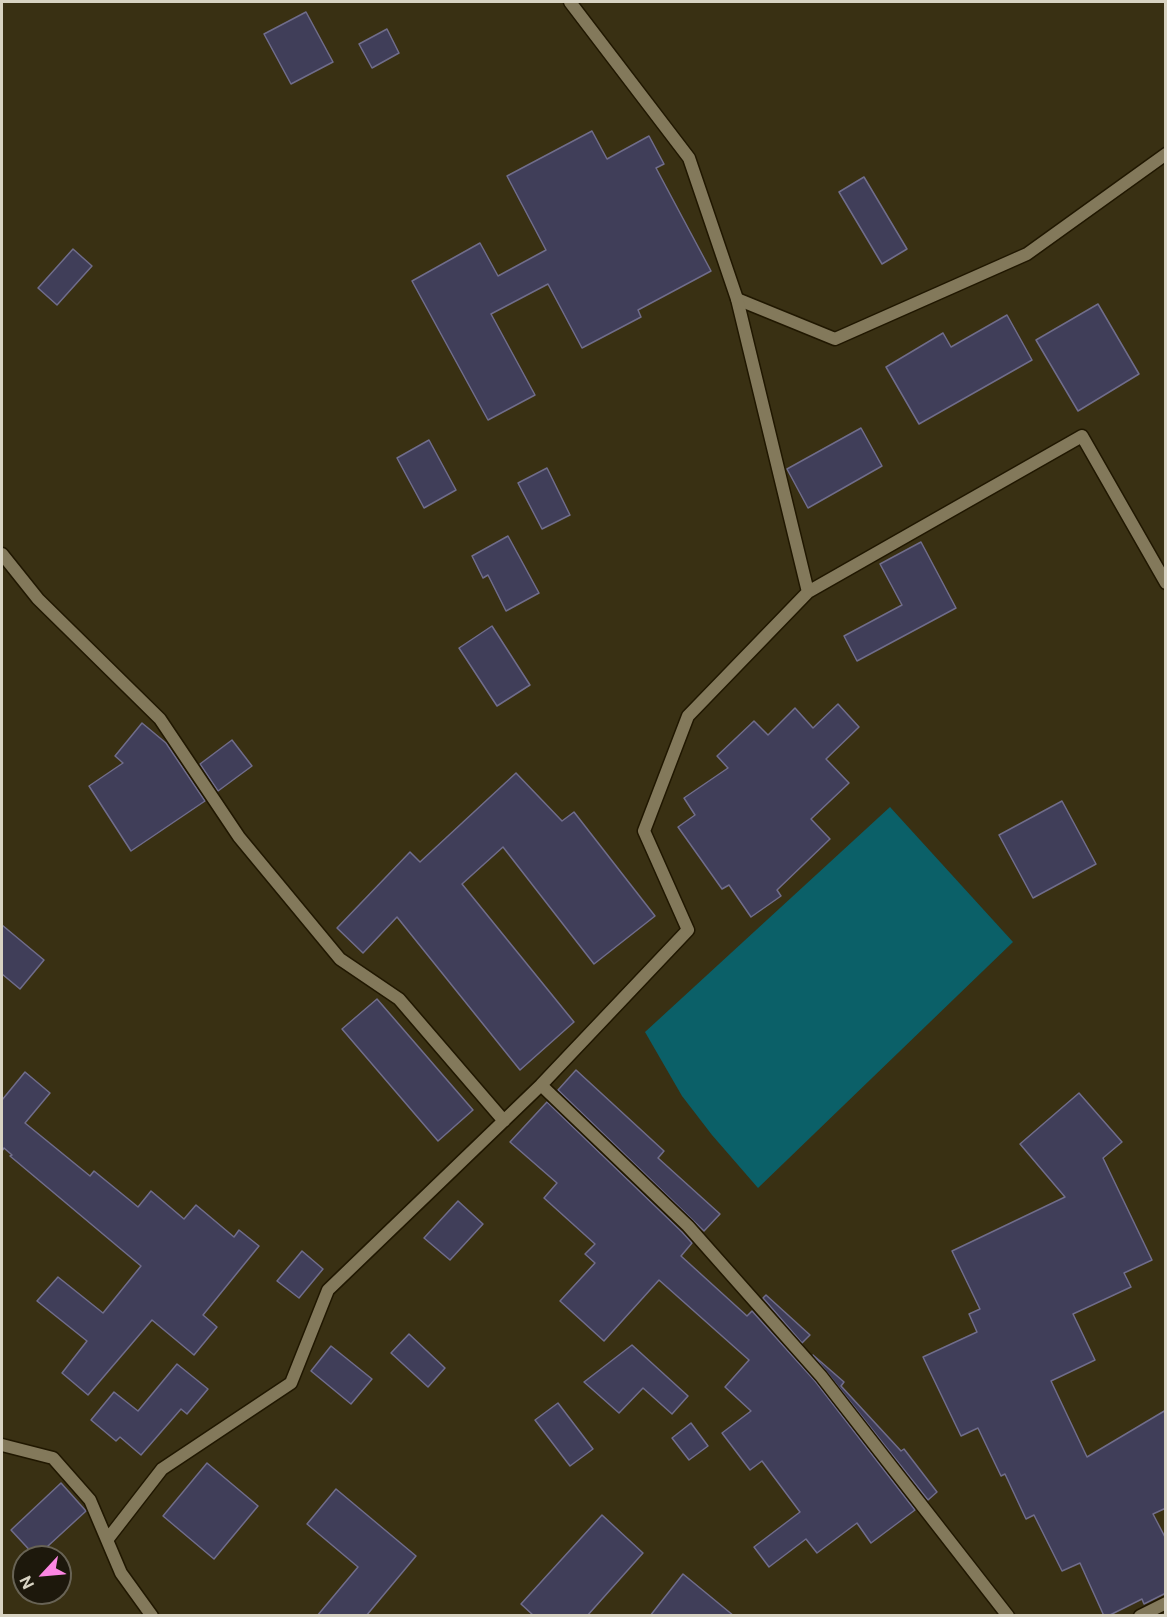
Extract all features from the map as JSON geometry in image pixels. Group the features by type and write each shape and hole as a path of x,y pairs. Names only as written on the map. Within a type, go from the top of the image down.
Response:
{"street":[{"path":"570,2 689,158 737,299 808,592"},
{"path":"737,299 835,339 1027,254 1166,154"},
{"path":"107,1540 162,1468 291,1383 328,1290 541,1085 688,930 644,831 688,716 808,592 1082,436 1166,583"},
{"path":"2,554 39,599 160,719 239,837 340,959 399,999 504,1121"},
{"path":"541,1085 688,1226 821,1376 1008,1616"},
{"path":"2,1445 52,1458 90,1500 121,1573 152,1616"},
{"path":"1140,1616 1166,1603"}],"water":[{"path":"890,807 1013,942 758,1188 682,1096 645,1032"}],"building":[{"path":"306,12 333,62 291,84 264,34"},
{"path":"387,29 399,53 372,68 359,44"},
{"path":"592,131 607,159 649,136 664,164 656,168 711,271 638,310 641,317 582,348 548,284 491,314 535,395 488,420 412,281 480,243 498,276 546,250 507,176"},
{"path":"864,177 907,249 882,264 839,192"},
{"path":"73,249 92,266 57,305 38,288"},
{"path":"1098,304 1139,374 1078,411 1036,340"},
{"path":"1007,315 1032,360 919,424 886,367 943,333 951,347"},
{"path":"861,428 882,466 808,508 787,469"},
{"path":"429,440 456,490 424,508 397,458"},
{"path":"547,468 570,515 542,529 518,483"},
{"path":"508,536 539,593 506,611 488,575 483,578 472,556"},
{"path":"921,542 956,608 857,661 844,636 902,605 880,564"},
{"path":"492,626 530,685 497,706 459,648"},
{"path":"838,704 859,727 826,759 849,783 811,819 830,839 777,890 781,896 751,917 729,885 722,889 678,827 695,815 684,798 728,768 717,756 754,721 768,735 795,708 813,728"},
{"path":"142,723 166,743 205,801 131,851 89,786 123,763 115,756"},
{"path":"232,740 252,766 218,791 200,764"},
{"path":"516,773 562,821 574,812 655,916 594,964 503,847 462,884 574,1022 520,1070 397,917 363,953 337,928 410,852 420,862"},
{"path":"1062,801 1096,864 1033,898 999,835"},
{"path":"2,925 44,960 20,989 2,974"},
{"path":"377,999 473,1110 438,1141 342,1029"},
{"path":"576,1070 664,1151 658,1158 720,1214 704,1231 558,1090"},
{"path":"25,1072 50,1093 25,1123 90,1176 94,1171 138,1207 151,1191 184,1219 196,1205 234,1237 239,1230 259,1246 203,1315 217,1327 194,1355 152,1320 88,1395 62,1373 87,1341 37,1301 58,1277 103,1313 141,1266 10,1156 12,1155 4,1148 2,1151 2,1100"},
{"path":"1079,1093 1122,1142 1103,1158 1152,1260 1124,1273 1131,1287 1073,1314 1095,1360 1051,1381 1087,1457 1166,1410 1166,1508 1153,1514 1166,1539 1166,1593 1144,1604 1142,1599 1108,1616 1104,1616 1080,1563 1062,1571 1034,1515 1026,1519 1005,1474 1001,1476 978,1428 961,1436 923,1357 977,1332 969,1314 980,1309 952,1251 1065,1197 1020,1144"},
{"path":"547,1102 692,1243 681,1256 747,1316 752,1311 815,1381 915,1510 871,1543 857,1523 817,1553 806,1539 769,1567 754,1547 800,1512 762,1461 750,1470 722,1433 751,1411 725,1387 749,1360 659,1280 604,1341 560,1301 595,1263 585,1254 595,1244 544,1198 557,1183 510,1142"},
{"path":"458,1201 483,1224 450,1260 424,1238"},
{"path":"302,1251 323,1269 299,1298 277,1281"},
{"path":"766,1295 810,1335 802,1343 763,1298"},
{"path":"409,1334 445,1368 428,1387 391,1353"},
{"path":"632,1345 688,1396 672,1414 643,1388 619,1413 584,1382"},
{"path":"331,1346 372,1379 351,1404 311,1371"},
{"path":"813,1355 844,1382 841,1386 901,1451 904,1449 937,1492 928,1500"},
{"path":"177,1364 208,1389 187,1414 181,1409 141,1455 120,1437 116,1441 91,1420 114,1392 138,1411"},
{"path":"558,1403 593,1449 570,1466 535,1420"},
{"path":"691,1423 708,1446 689,1460 672,1438"},
{"path":"207,1463 258,1506 214,1559 163,1516"},
{"path":"61,1483 86,1511 49,1545 25,1545 11,1530"},
{"path":"336,1489 416,1556 366,1616 317,1616 358,1567 307,1524"},
{"path":"602,1515 643,1553 587,1616 534,1616 521,1604"},
{"path":"683,1574 734,1616 650,1616"}]}
